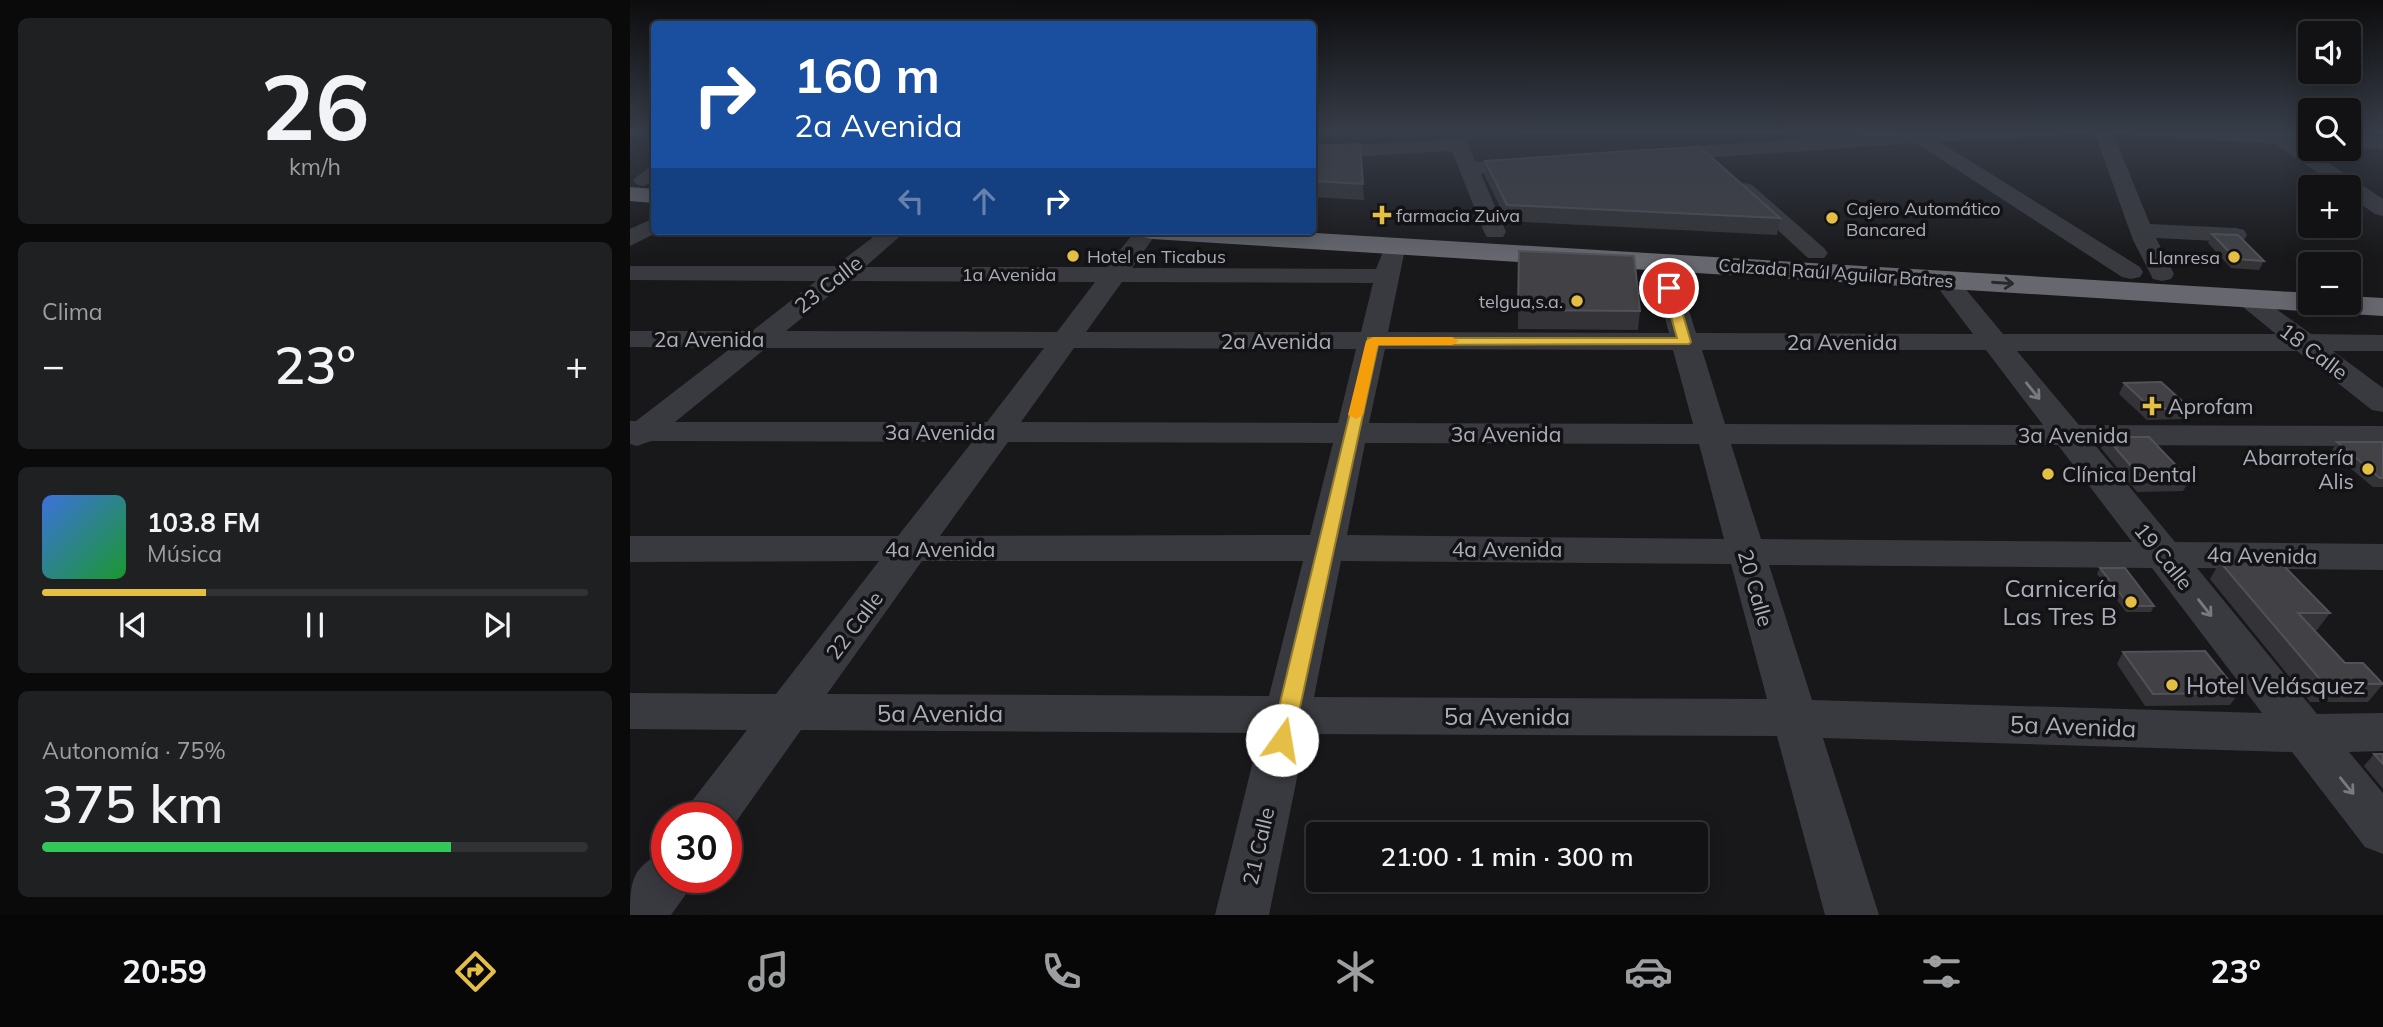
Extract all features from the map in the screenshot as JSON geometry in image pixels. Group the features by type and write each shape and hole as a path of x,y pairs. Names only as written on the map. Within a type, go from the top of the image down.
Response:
{"highway":[{"name":"Calzada Raúl Aguilar Batres","path":"1316,221 2298,282"},
{"name":"Calzada Raúl Aguilar Batres","path":"1183,235 1391,260 1661,262 2298,301"},
{"path":"2361,287 2383,288"},
{"path":"2361,306 2383,307"}],"street":[{"path":"1470,174 1495,232"},
{"path":"1729,174 1816,253"},
{"path":"1978,174 2131,272"},
{"path":"2119,174 2143,235 2162,274"},
{"path":"2331,174 2383,209"},
{"path":"630,239 651,227"},
{"name":"23 Calle","path":"635,434 759,340 890,235"},
{"name":"22 Calle","path":"721,802 1147,235"},
{"path":"2090,245 2132,246 2143,235 2236,235"},
{"name":"1a Avenida","path":"630,273 1115,275 1391,260"},
{"name":"21 Calle","path":"1242,915 1391,260"},
{"name":"20 Calle","path":"1661,262 1852,915"},
{"name":"19 Calle","path":"1945,280 2383,831"},
{"name":"18 Calle","path":"2245,298 2383,403"},
{"name":"2a Avenida","path":"630,339 2383,343"},
{"name":"3a Avenida","path":"635,434 998,432 2383,436"},
{"name":"4a Avenida","path":"630,548 1325,548 2383,557"},
{"name":"5a Avenida","path":"630,711 1794,718 2305,733 2383,732"},
{"path":"638,915 654,893"}],"building":[{"path":"1316,174 1362,174 1363,184 1316,181"},
{"path":"1491,174 1730,174 1780,218 1507,205"},
{"path":"2212,234 2238,235 2264,261 2236,259"},
{"name":"telgua,s.a.","path":"1519,251 1634,256 1640,311 1518,310"},
{"path":"2161,382 2190,408 2152,409 2124,383"},
{"path":"2106,437 2149,437 2190,480 2143,480"},
{"path":"2337,442 2383,442 2383,478 2380,478"},
{"path":"2279,561 2330,613 2298,613 2345,663 2363,663 2383,684 2324,684 2220,562"},
{"path":"2100,568 2125,568 2154,606 2130,606"},
{"path":"2205,651 2239,693 2153,694 2123,652"},
{"path":"2374,754 2383,754 2383,764"}],"slow traffic":[{"path":"1356,415 1373,341 1452,341"}],"place":[{"name":"farmacia Zuiva","path":"1382,215"},
{"name":"Cajero Automático Bancared","path":"1832,218"},
{"name":"Hotel en Ticabus","path":"1073,256"},
{"name":"Llanresa","path":"2234,257"},
{"name":"telgua,s.a.","path":"1577,301"},
{"name":"Aprofam","path":"2152,406"},
{"name":"Abarrotería Alis","path":"2368,469"},
{"name":"Clínica Dental","path":"2048,474"},
{"name":"Carnicería Las Tres B","path":"2131,602"},
{"name":"Hotel Velásquez","path":"2172,685"}],"route":[{"path":"1282,740 1373,341 1684,342 1669,288"}]}
